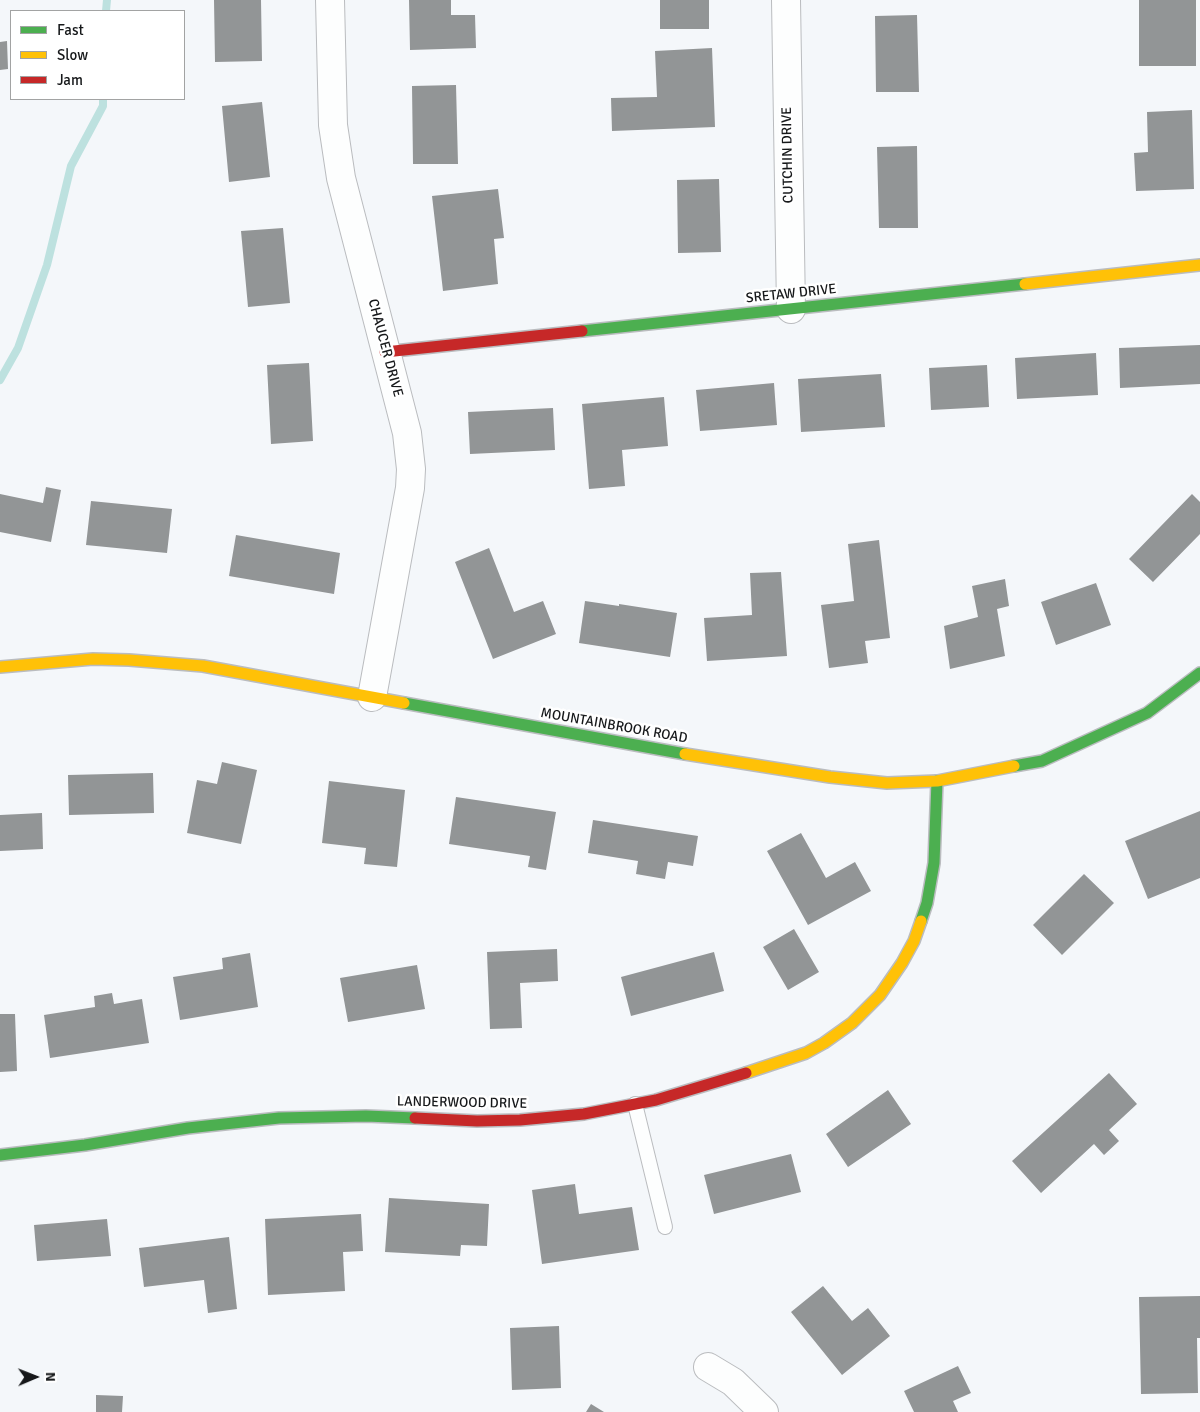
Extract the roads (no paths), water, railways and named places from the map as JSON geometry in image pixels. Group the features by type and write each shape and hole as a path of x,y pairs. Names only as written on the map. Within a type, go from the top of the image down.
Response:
{"street":[{"name":"CHAUCER DRIVE","path":"330,0 333,125 341,178 407,433 411,469 410,488 372,696"},
{"name":"CUTCHIN DRIVE","path":"786,0 790,309"},
{"name":"SRETAW DRIVE","path":"385,352 1200,266"},
{"name":"MOUNTAINBROOK ROAD","path":"0,667 93,659 204,666 707,758 830,778 887,783 937,781 1042,761 1147,713 1200,673"},
{"name":"LANDERWOOD DRIVE","path":"0,1155 86,1145 188,1128 279,1118 366,1116 477,1121 520,1120 584,1114 656,1100 768,1067 806,1053 824,1043 852,1022 880,995 902,963 914,941 927,903 934,863 937,781"},
{"path":"708,1367 733,1382 764,1412"}],"lane":[{"path":"635,1104 665,1227"}],"waterway":[{"path":"106,10 107,0"},
{"path":"0,380 18,348 47,265 71,166 103,106 103,100"}]}
